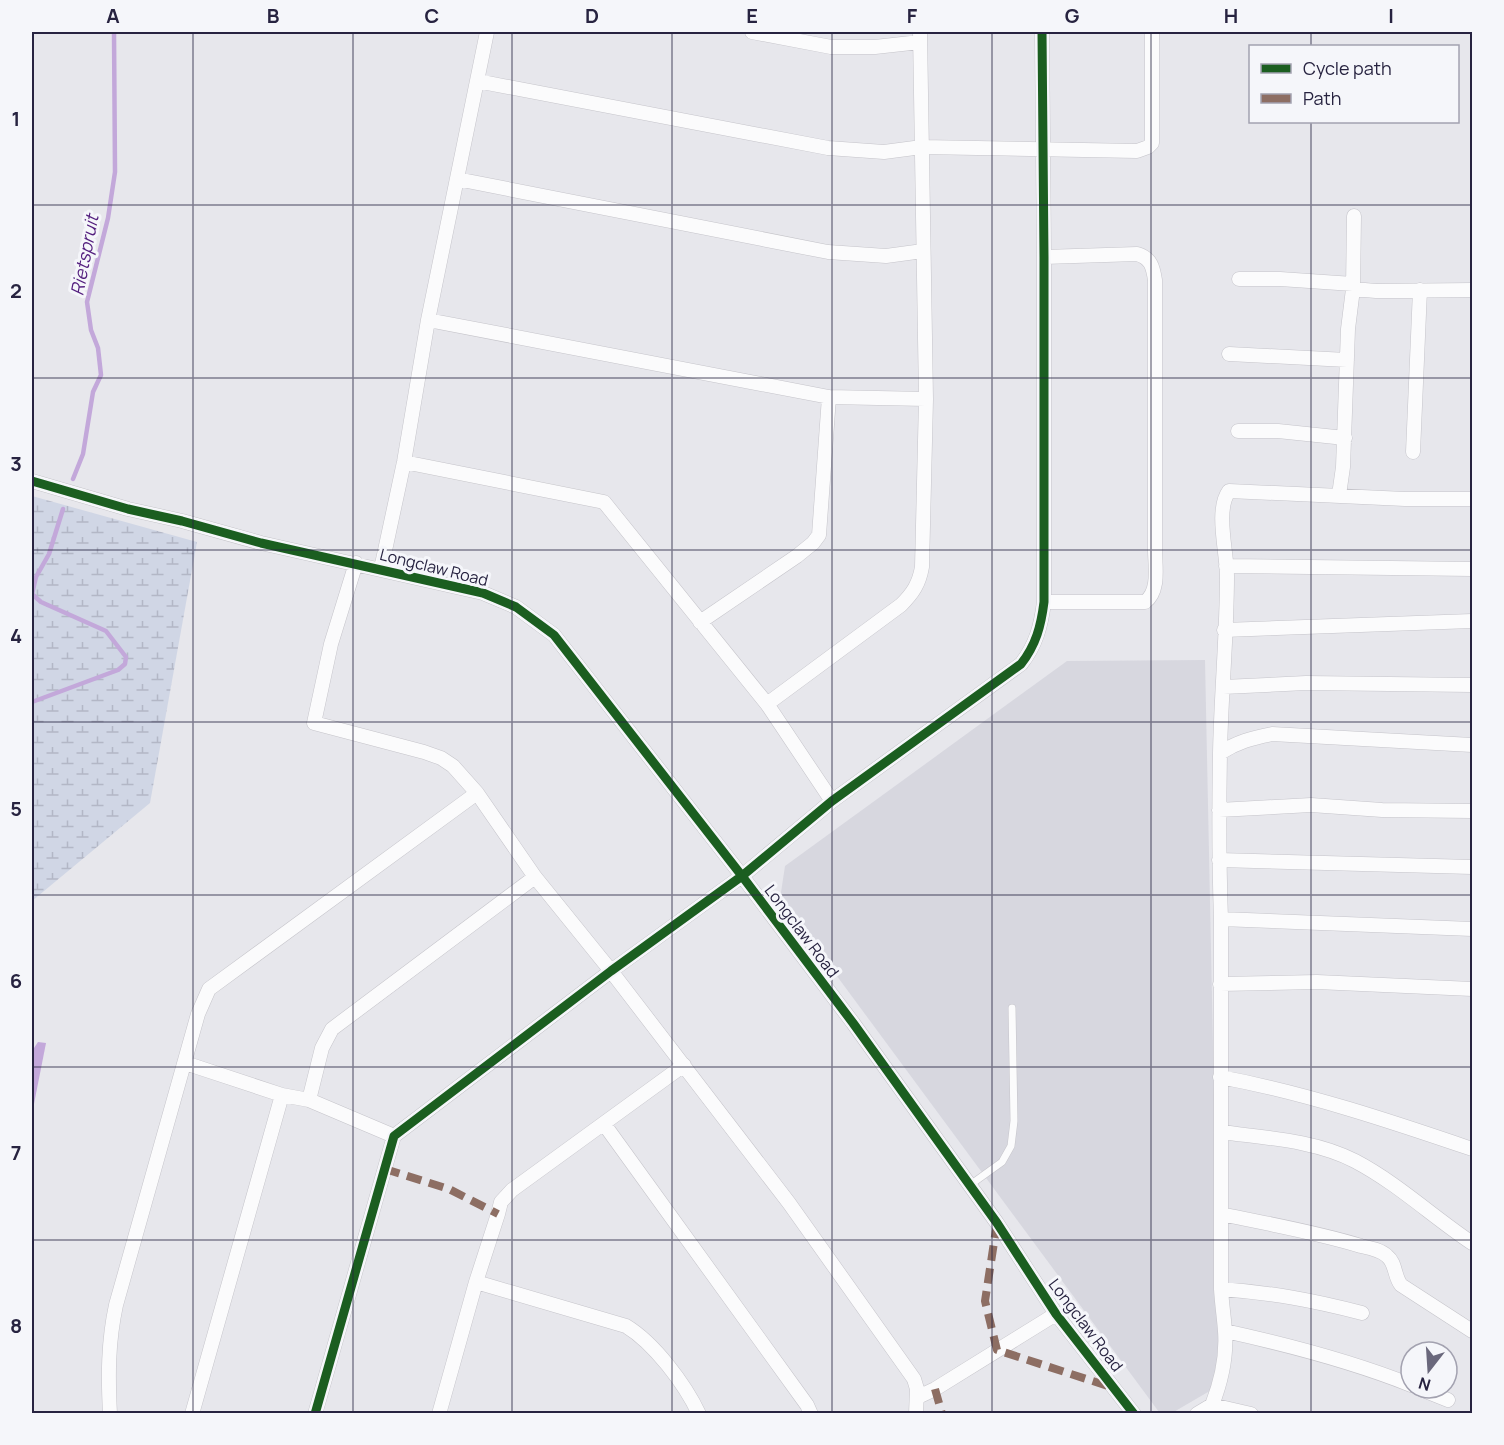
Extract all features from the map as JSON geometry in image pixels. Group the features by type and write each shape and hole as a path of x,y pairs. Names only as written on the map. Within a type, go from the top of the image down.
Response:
{"street":[{"path":"487,32 428,320 404,462 369,566 331,644 314,723 441,758 453,766 477,793 535,877 611,971 789,1203 914,1379 918,1397 916,1413"},
{"path":"752,32 831,46 875,47 920,37 926,399 922,567 916,589 902,604 767,704"},
{"path":"315,1413 394,1136 611,971 742,876 832,801 1021,664 1031,652 1038,635 1044,602 1042,32"},
{"path":"477,81 828,148 884,152 922,147 1137,151 1151,145 1153,136 1152,32"},
{"path":"457,179 828,252 886,256 923,250"},
{"path":"1339,495 1345,438 1347,360 1353,287 1354,216"},
{"path":"1044,257 1137,254 1147,258 1152,265 1155,280 1155,588 1151,597 1145,602 1044,602"},
{"path":"1239,279 1280,279 1376,291 1473,290"},
{"path":"1413,452 1420,290"},
{"path":"428,320 829,397 926,399"},
{"path":"1229,354 1347,360"},
{"path":"700,622 797,556 813,543 819,534 829,397"},
{"path":"1238,431 1278,430 1345,438"},
{"path":"404,462 604,502 767,704 832,801"},
{"name":"Longclaw Road","path":"32,481 128,509 261,543 483,593 516,607 554,635 742,876 853,1023 997,1222 1056,1314 1134,1413"},
{"path":"1212,1405 1223,1370 1225,1331 1221,1289 1219,860 1226,566 1222,507 1229,490 1405,499 1473,499"},
{"path":"1226,566 1473,569"},
{"path":"1224,630 1473,621"},
{"path":"1223,687 1306,683 1473,685"},
{"path":"1220,753 1247,738 1272,734 1473,745"},
{"path":"110,1413 107,1365 116,1305 198,1014 209,988 477,793"},
{"path":"1220,810 1311,805 1382,810 1473,811"},
{"path":"1219,860 1473,867"},
{"path":"309,1100 322,1048 332,1029 535,877"},
{"path":"1221,919 1473,929"},
{"path":"1220,984 1317,982 1473,989"},
{"path":"186,1063 282,1095 309,1100 394,1136"},
{"path":"439,1413 501,1202 512,1190 684,1065"},
{"path":"1220,1077 1267,1085 1473,1149"},
{"path":"192,1413 282,1095"},
{"path":"603,1124 811,1413"},
{"path":"1221,1132 1293,1142 1354,1160 1383,1178 1473,1243"},
{"path":"1221,1214 1342,1240 1379,1251 1388,1256 1392,1262 1395,1275 1401,1285 1473,1331"},
{"path":"476,1282 626,1326 647,1341 690,1395 699,1413"},
{"path":"1221,1289 1309,1299 1362,1313"},
{"path":"918,1397 935,1389 1056,1314"},
{"path":"1225,1331 1352,1363 1399,1381"},
{"path":"1197,1413 1212,1405 1251,1413"}],"lane":[{"path":"970,1185 1002,1162 1011,1146 1014,1121 1012,1008"}],"shaded area":[{"path":"1205,660 1220,1385 1172,1413 1159,1412 780,899 785,866 1067,661"},
{"path":"38,1042 46,1043 32,1114 32,1051"}],"green space":[{"path":"32,496 197,542 150,803 32,901"}],"waterway":[{"name":"Rietspruit","path":"73,479 83,454 93,392 101,375 98,348 91,330 87,302 108,218 115,172 114,32"},
{"path":"32,702 118,670 125,664 126,657 106,631 41,602 32,594 36,577 49,554 63,509"}],"marked path":[{"path":"385,1169 449,1189 498,1214"},
{"path":"997,1223 985,1301 997,1350 1111,1387"},
{"path":"935,1389 942,1414"}],"cycle path":[{"path":"315,1414 394,1136 611,971 742,876 832,801 1021,664 1030,650 1039,627 1044,602 1042,32"},
{"path":"32,481 128,509 261,543 483,593 516,607 554,635 742,876 853,1023 997,1223 1056,1314 1134,1414"}]}
